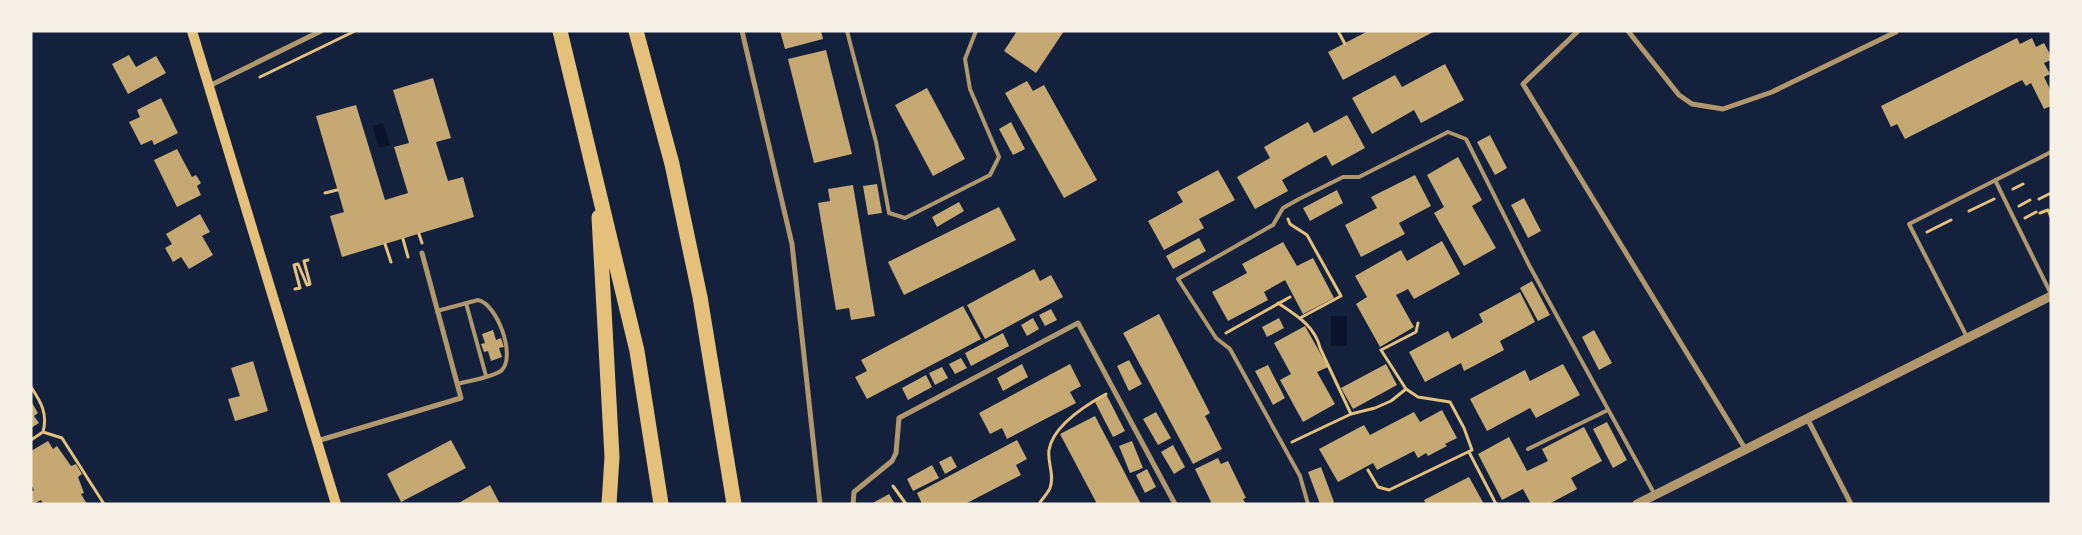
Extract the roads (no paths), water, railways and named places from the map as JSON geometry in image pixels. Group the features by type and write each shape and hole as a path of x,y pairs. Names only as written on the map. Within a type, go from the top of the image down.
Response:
{"highway":[{"path":"560,31 637,351 661,504"},
{"path":"636,31 672,164 700,297 734,504"},
{"path":"596,175 612,457 609,504"}],"main road":[{"path":"192,31 336,504"}],"street":[{"path":"208,86 321,31"},
{"path":"742,31 792,244 820,504"},
{"path":"1578,31 1523,84 1747,450"},
{"path":"1628,31 1679,95 1692,104 1723,109 1772,92 1896,32"},
{"path":"316,442 461,398 436,311 422,253"},
{"path":"1638,504 1808,420 2051,295"},
{"path":"853,504 854,492 892,461 896,453 899,418 1078,323 1175,504"},
{"path":"1808,420 1851,504"}],"lane":[{"path":"847,31 876,142 889,214 905,218 990,174 999,157 969,82 965,59 976,31"},
{"path":"1308,504 1300,476 1230,349 1216,338 1178,279 1273,226 1283,208 1299,199 1343,177 1359,176 1448,132 1466,139 1529,265 1655,495"},
{"path":"1967,338 1909,224 2051,152"},
{"path":"1995,180 2051,295"},
{"path":"436,311 478,300 485,301 494,310 507,351 505,365 500,372 458,384"},
{"path":"466,303 486,376"},
{"path":"1528,450 1608,410"}],"water":[{"path":"383,123 390,145 379,148 372,126"},
{"path":"1331,316 1347,316 1347,346 1331,346"}]}
